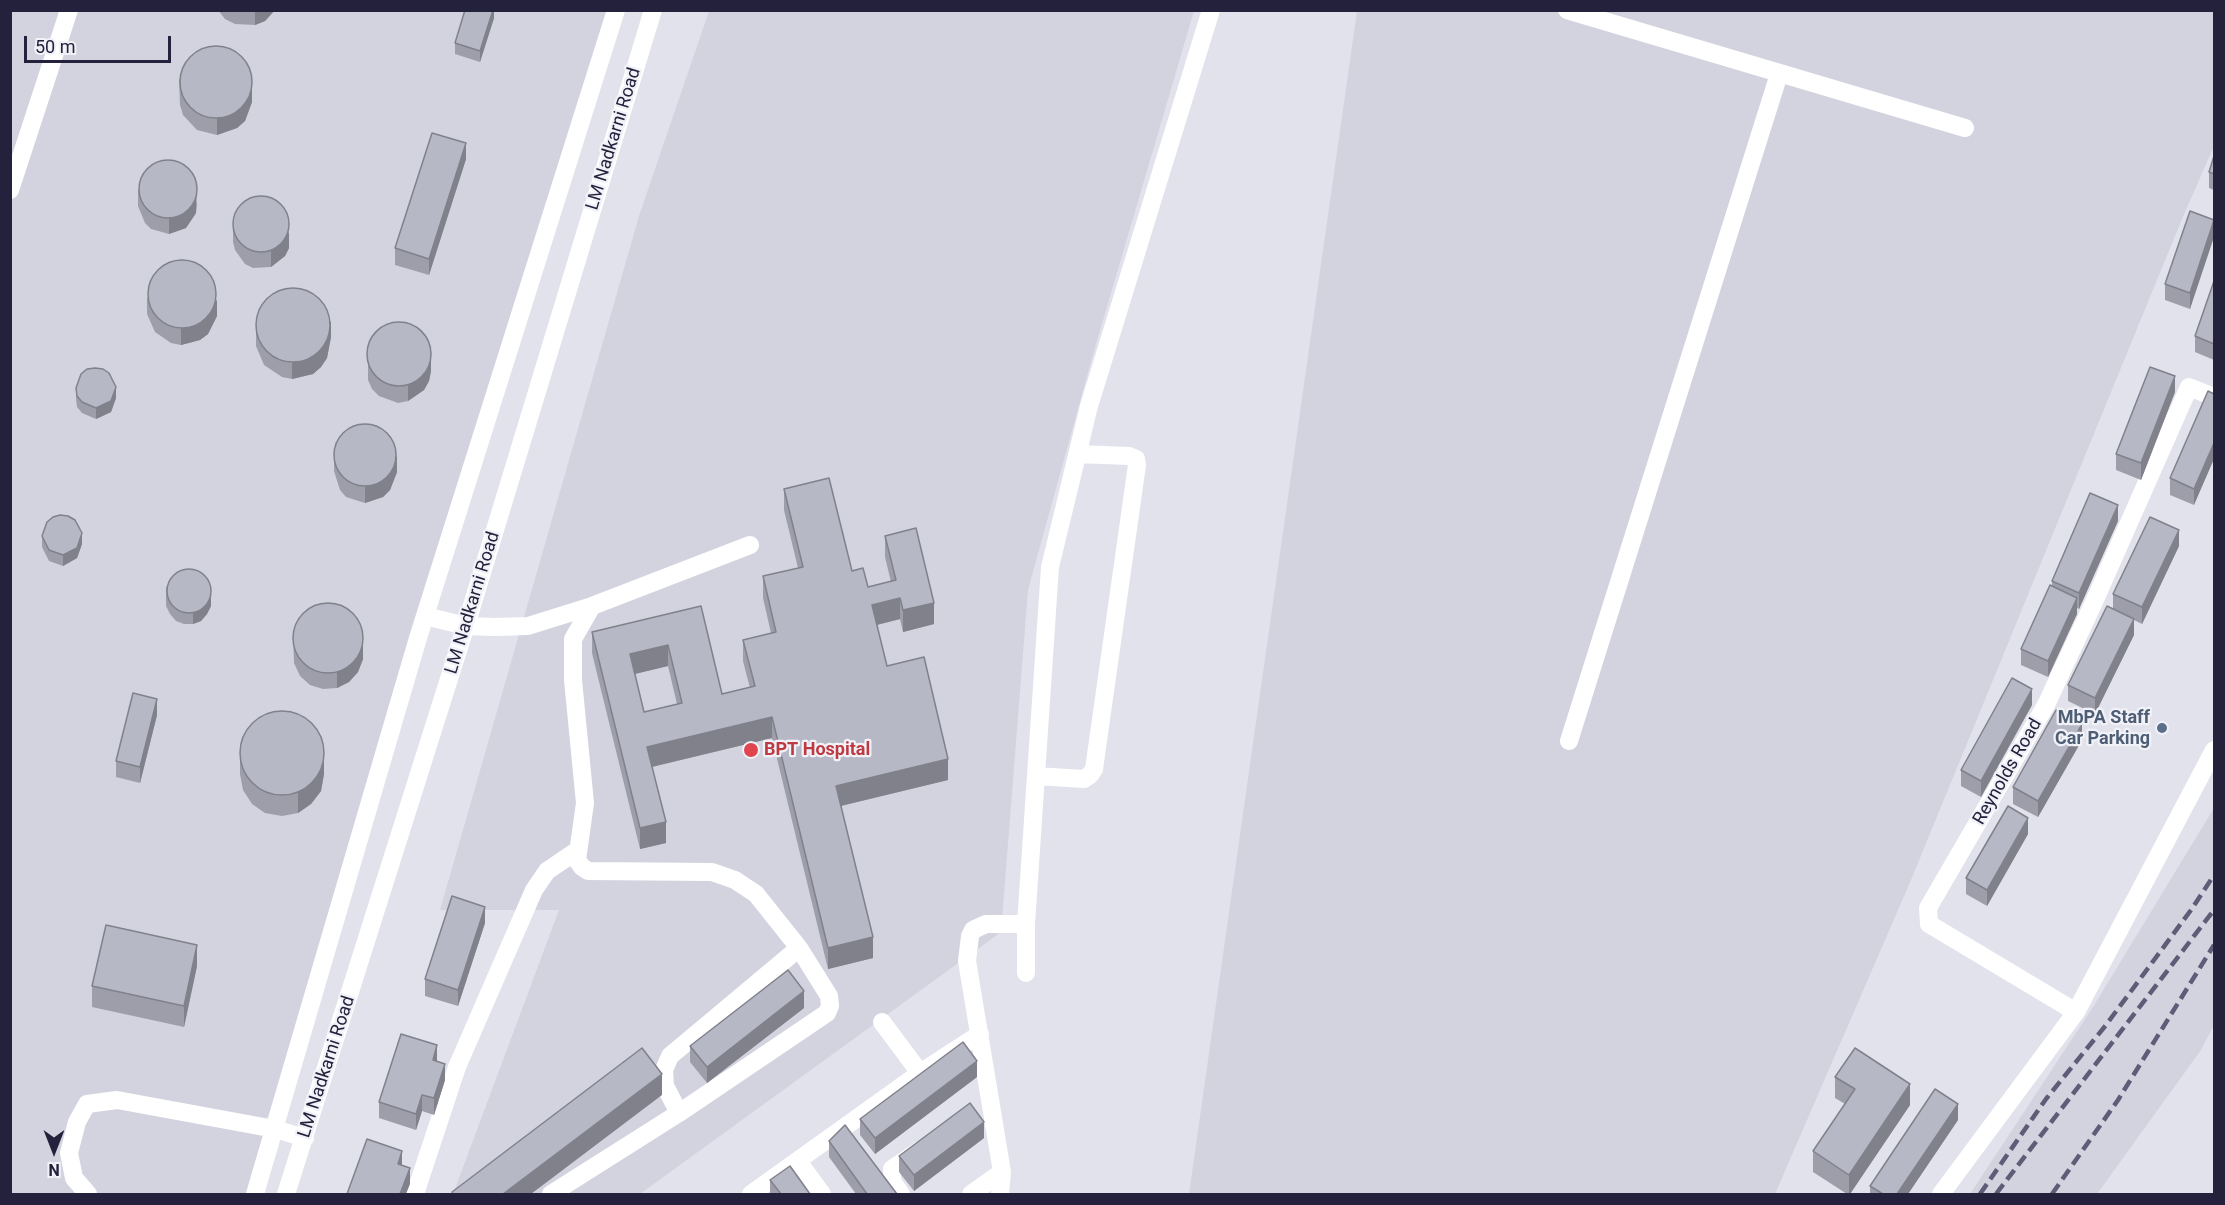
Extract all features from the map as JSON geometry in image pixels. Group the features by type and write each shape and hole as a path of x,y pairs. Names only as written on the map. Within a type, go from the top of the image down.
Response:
{"street":[{"path":"10,190 69,10"},
{"name":"LM Nadkarni Road","path":"255,1194 425,616 616,10"},
{"name":"LM Nadkarni Road","path":"286,1194 466,626 653,10"},
{"path":"1026,974 1026,924 1050,567 1089,406 1211,10"},
{"path":"1567,10 1965,128"},
{"path":"1569,741 1779,74"},
{"name":"Reynolds Road","path":"2076,1012 1929,924 1928,908 2046,705 2094,603 2189,387 2214,397"},
{"path":"1036,776 1084,779 1094,768 1137,465 1136,459 1129,456 1077,454"},
{"path":"425,616 466,626 528,626 592,606 750,545"},
{"path":"551,1194 679,1113 827,1013 830,1006 829,996 799,948 756,894 735,880 712,872 588,871 577,860 585,803 573,680 573,639 592,606"},
{"path":"1941,1194 2076,1012 2214,750"},
{"path":"415,1194 457,1067 534,890 547,871 578,850"},
{"path":"1000,1194 1002,1172 967,962 970,936 973,930 986,924 1026,924"},
{"path":"679,1113 665,1086 664,1070 670,1056 799,948"},
{"path":"882,1022 920,1073"},
{"path":"756,1193 920,1073 980,1034"},
{"path":"88,1194 74,1178 69,1154 77,1122 87,1104 117,1100 275,1129 305,1138"},
{"path":"971,1115 990,1101"},
{"path":"901,1194 892,1181 892,1169 931,1142"},
{"path":"798,1161 822,1194"},
{"path":"971,1194 1002,1172"}],"shaded area":[{"path":"10,11 611,11 249,1194 11,1194"},
{"name":"BPT Hospital","path":"709,11 1194,11 1094,351 1028,590 1001,932 640,1194 453,1194 559,910 440,910 639,216"},
{"path":"1357,11 2214,11 2214,146 1911,880 1775,1194 1189,1194"},
{"path":"2214,808 2214,1025 2201,1050 2097,1194 1970,1194 2093,1007"}],"building":[{"path":"465,10 493,10 480,51 455,43"},
{"path":"216,46 236,52 246,62 252,82 246,102 236,112 216,118 196,112 186,102 180,82 186,62 196,52"},
{"path":"432,133 466,143 429,259 395,248"},
{"path":"2214,156 2214,174 2209,172"},
{"path":"168,160 184,165 192,173 197,189 192,205 184,213 168,218 152,213 144,205 139,189 144,173 152,165"},
{"path":"261,196 272,198 281,204 287,213 289,224 287,235 281,244 272,250 261,252 250,250 241,244 235,235 233,224 235,213 241,204 250,198"},
{"path":"2190,211 2214,220 2190,293 2165,284"},
{"path":"175,260 189,260 201,265 211,275 216,294 211,313 201,323 189,328 175,328 163,323 153,313 148,301 148,287 153,275 163,265"},
{"path":"2214,281 2214,344 2195,336"},
{"path":"293,288 314,294 324,304 330,325 324,346 314,356 293,362 272,356 262,346 256,325 262,304 272,294"},
{"path":"399,322 417,328 425,336 431,354 425,372 417,380 399,386 381,380 373,372 367,354 373,336 381,328"},
{"path":"2150,367 2175,376 2141,463 2116,454"},
{"path":"95,368 109,373 116,387 111,401 96,408 82,402 77,396 76,388 81,374 87,369"},
{"path":"2208,391 2214,394 2214,443 2194,489 2170,478"},
{"path":"365,424 387,433 396,455 387,477 365,486 343,477 334,455 343,433"},
{"path":"829,478 852,571 863,568 868,587 896,580 885,536 916,528 934,603 903,610 900,598 872,605 887,666 924,657 948,759 836,786 873,937 828,948 772,717 647,747 666,822 640,828 592,632 701,606 722,694 755,686 743,640 776,632 763,576 803,567 784,489","holes":["668,645 682,703 644,712 630,654"]},
{"path":"2090,493 2118,505 2079,593 2052,581"},
{"path":"60,515 75,520 82,533 77,548 63,555 49,550 42,536 47,522"},
{"path":"2150,517 2179,530 2142,607 2113,594"},
{"path":"189,569 205,575 211,591 205,607 189,613 173,607 167,591 173,575"},
{"path":"2050,585 2077,598 2048,661 2021,649"},
{"path":"328,603 341,606 353,613 360,625 363,638 360,651 353,663 341,670 328,673 315,670 303,663 296,651 293,638 296,625 303,613 315,606"},
{"path":"2107,606 2134,619 2095,698 2068,685"},
{"path":"2012,678 2032,689 1981,781 1961,770"},
{"path":"133,693 157,699 140,767 116,761"},
{"path":"2056,710 2082,724 2038,801 2013,787"},
{"path":"282,711 305,718 317,730 324,753 317,776 305,788 282,795 259,788 247,776 240,753 247,730 259,718"},
{"path":"2008,806 2028,818 1987,890 1966,878"},
{"path":"452,896 485,907 458,990 425,979"},
{"path":"106,925 197,945 184,1006 92,986"},
{"path":"788,970 804,991 707,1067 690,1046"},
{"path":"401,1034 437,1045 433,1060 445,1064 434,1098 422,1095 416,1114 379,1102"},
{"path":"963,1042 977,1061 875,1138 860,1119"},
{"path":"642,1048 662,1074 503,1194 453,1194 452,1192"},
{"path":"1855,1048 1910,1084 1849,1175 1813,1151 1855,1089 1835,1077"},
{"path":"1935,1089 1958,1104 1897,1194 1883,1194 1870,1186"},
{"path":"970,1103 984,1122 914,1175 899,1156"},
{"path":"845,1125 897,1194 867,1194 829,1141"},
{"path":"367,1139 402,1151 398,1164 410,1168 400,1194 347,1194"},
{"path":"790,1166 810,1194 781,1194 770,1180"}],"railway":[{"path":"1980,1194 2046,1099 2106,1025 2214,875"},
{"path":"1996,1194 2214,910"},
{"path":"2052,1194 2118,1100 2214,945"}],"place":[{"name":"MbPA Staff Car Parking","path":"2162,728"},
{"name":"BPT Hospital","path":"751,750"}]}
